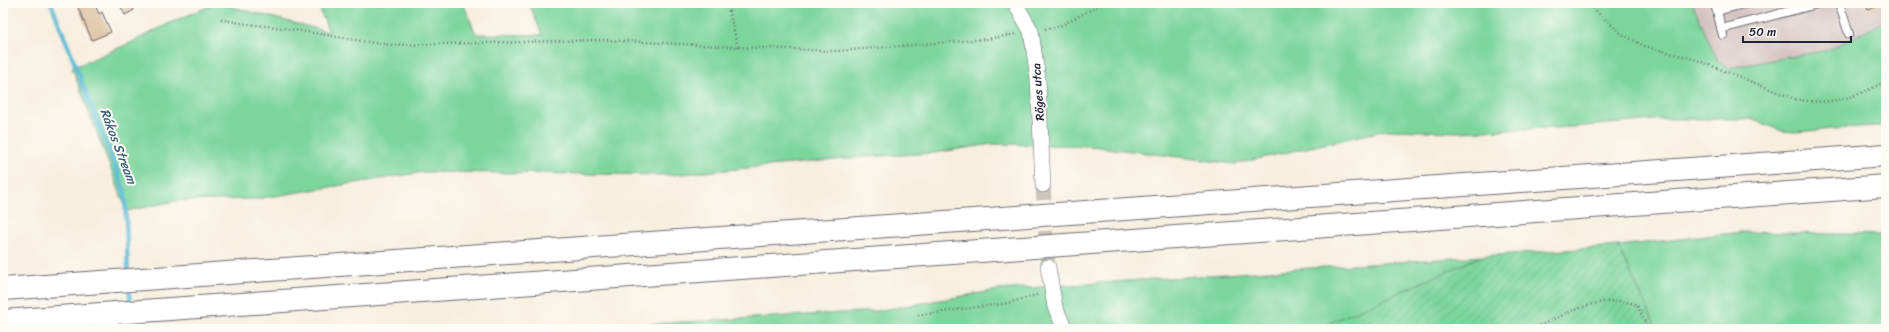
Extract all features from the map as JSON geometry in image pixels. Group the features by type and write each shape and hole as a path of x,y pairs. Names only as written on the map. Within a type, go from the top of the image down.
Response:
{"highway":[{"path":"3,289 1519,183 1886,155"},
{"path":"3,321 1886,186"}],"street":[{"name":"Röges utca","path":"1015,3 1031,32 1038,79 1043,185"},
{"path":"1048,267 1055,307 1065,329"}],"lane":[{"path":"1714,3 1722,32 1821,3"},
{"path":"1717,11 1747,3"},
{"path":"1839,3 1849,34"}],"path":[{"path":"726,3 738,48"},
{"path":"221,19 240,24 263,25 358,42 392,45 604,40 738,48 838,51 987,39 1031,32 1060,26 1104,3"},
{"path":"1587,3 1622,34 1644,46 1697,60 1795,99 1826,103 1846,99 1886,82"},
{"path":"918,315 1008,303 1052,291"},
{"path":"1532,329 1589,305 1606,300 1617,300 1637,305 1648,329"}],"shaded area":[{"path":"1692,3 1886,3 1886,21 1828,50 1729,68 1718,61"}],"green space":[{"path":"217,3 329,32 317,3 463,3 476,34 542,35 529,3 1692,3 1718,61 1729,68 1828,50 1886,21 1886,125 1795,132 1782,131 1751,119 1665,119 1575,127 1459,132 1387,130 1235,164 1090,146 992,144 934,153 866,157 672,175 424,172 256,199 175,201 127,211 72,68"},
{"path":"1741,232 1886,235 1886,329 1657,329 1618,246"},
{"path":"1618,246 1657,329 1316,329 1482,256"},
{"path":"1482,256 1316,329 560,329 876,311 998,290"}],"building":[{"path":"76,3 94,3 99,14 102,12 111,32 92,40"},
{"path":"119,3 143,3 133,7 134,10 125,15"},
{"path":"1866,3 1881,3 1881,5 1868,10"}],"waterway":[{"name":"Rákos Stream","path":"51,3 125,192 128,273"},
{"name":"Rákos Stream","path":"129,285 130,305"},
{"name":"Rákos Stream","path":"130,317 131,329"}],"tunnel":[{"path":"1043,185 1048,267"}]}
